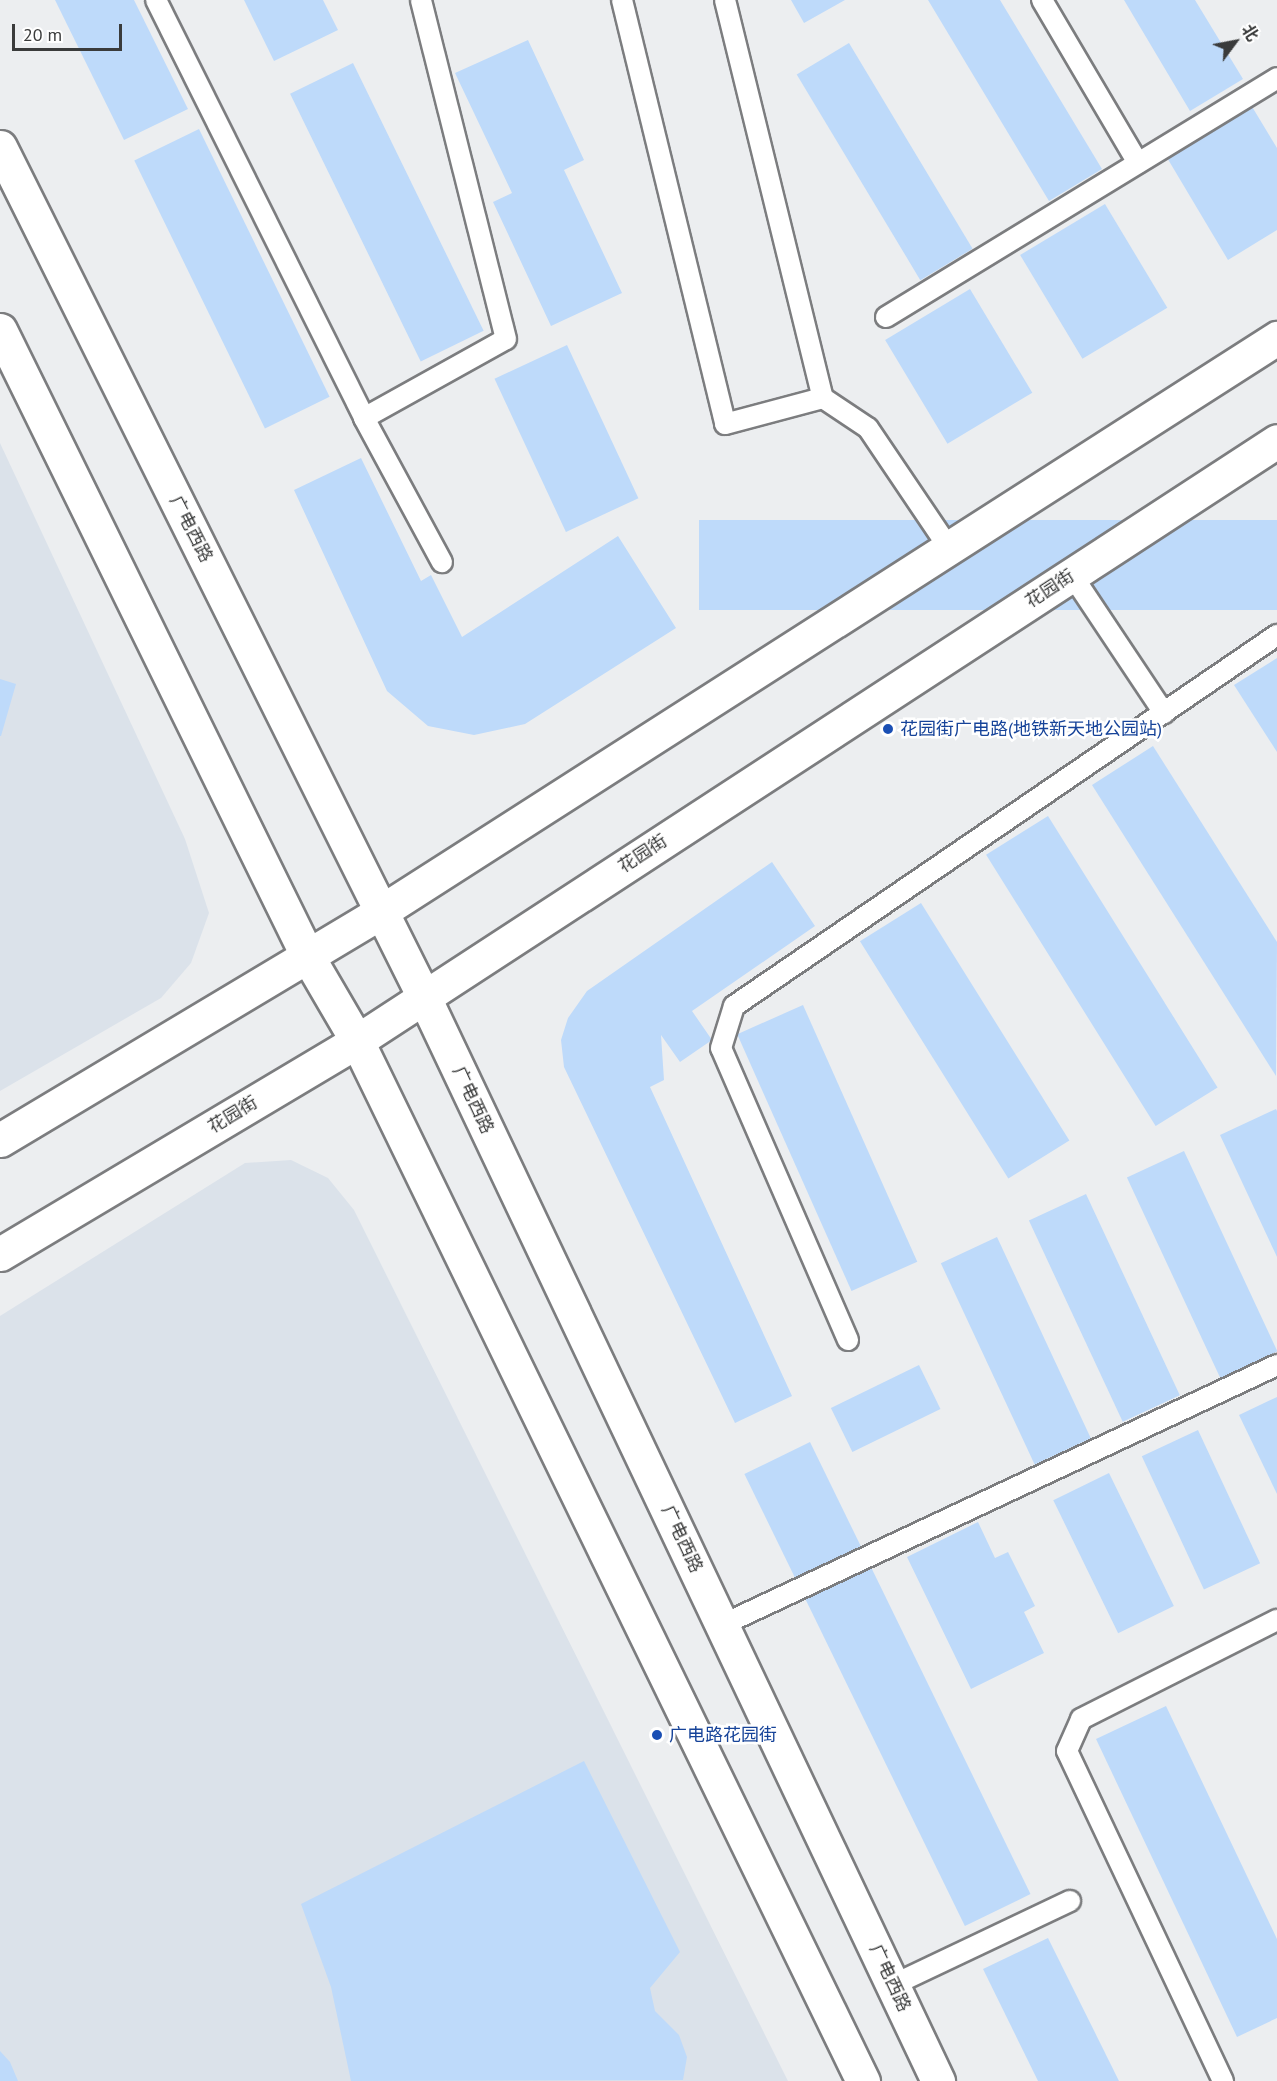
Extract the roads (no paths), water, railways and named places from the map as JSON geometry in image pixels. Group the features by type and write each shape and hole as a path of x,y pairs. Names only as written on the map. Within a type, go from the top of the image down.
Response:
{"main road":[{"name":"广电西路","path":"0,147 424,997 938,2081"},
{"path":"0,330 308,957 357,1041 863,2081"},
{"path":"0,1140 382,911 1277,338"},
{"name":"花园街","path":"0,1254 357,1041 1277,441"}],"lane":[{"path":"156,0 364,418 442,562"},
{"path":"364,418 506,339 421,0"},
{"path":"622,0 724,424 823,398"},
{"path":"725,0 823,398 868,428 949,548"},
{"path":"1042,0 1138,163"},
{"path":"886,317 1277,78"},
{"path":"1072,575 1164,713"},
{"path":"848,1340 721,1048 734,1006 1277,635"},
{"path":"722,1625 1277,1365"},
{"path":"1223,2081 1067,1751 1081,1719 1277,1620"},
{"path":"893,1984 1070,1900"}],"place":[{"name":"花园街广电路(地铁新天地公园站)","path":"888,729"},
{"name":"广电路花园街","path":"657,1735"}]}
